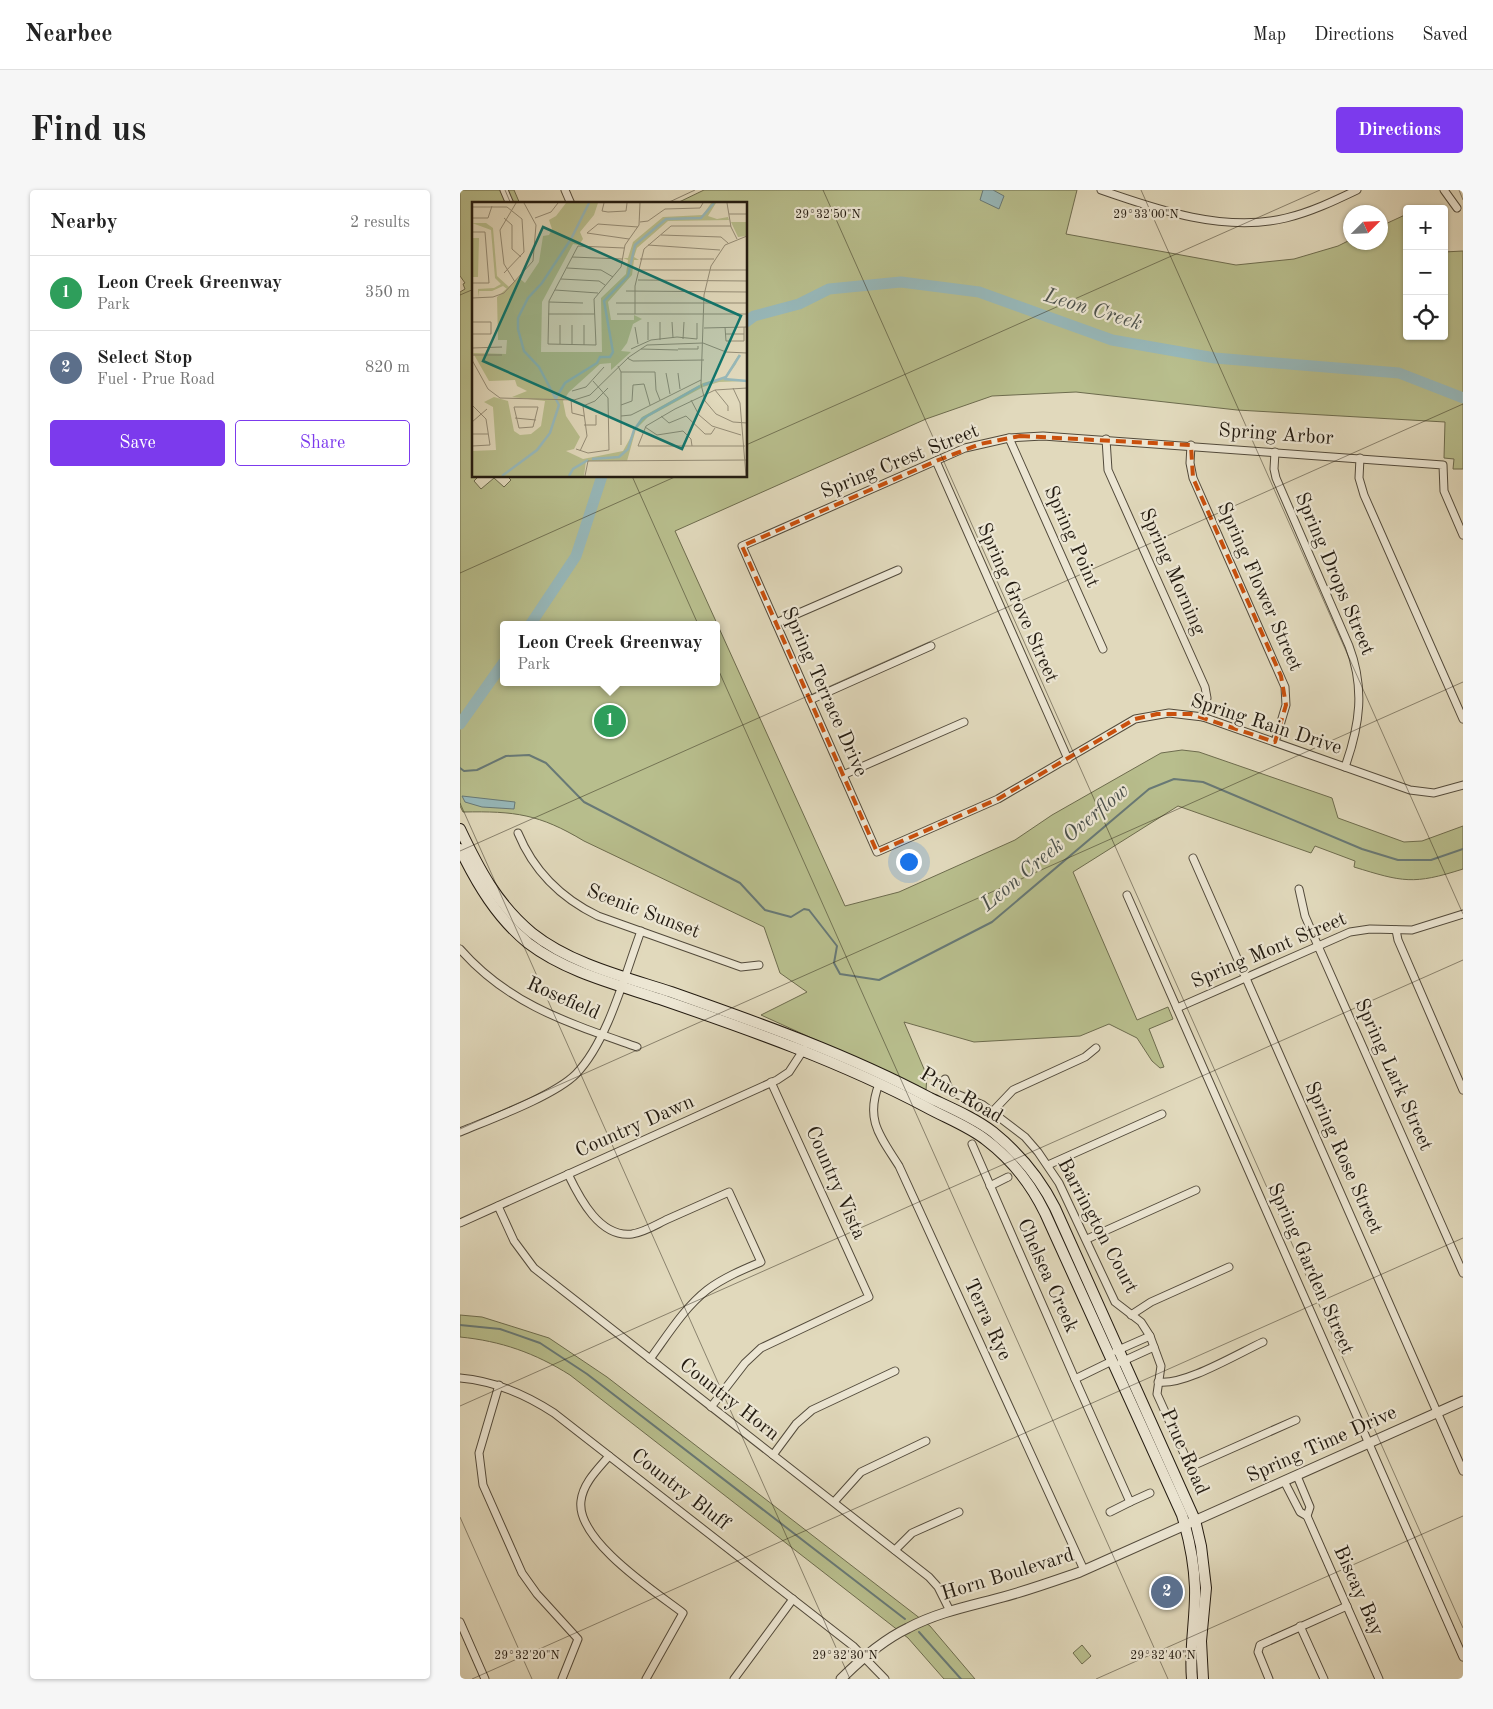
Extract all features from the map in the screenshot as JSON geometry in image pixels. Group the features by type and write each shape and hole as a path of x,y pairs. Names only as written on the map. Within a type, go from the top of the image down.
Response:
{"main road":[{"name":"Prue Road","path":"460,828 462,847 502,904 534,934 568,955 622,981 896,1080 992,1131 1026,1163 1050,1198 1119,1350 1115,1360 1184,1525 1192,1558 1195,1588 1190,1640 1192,1679"},
{"name":"Prue Road","path":"805,1046 985,1140 1018,1171 1040,1203 1194,1520 1201,1546 1206,1588 1201,1641 1203,1679"},
{"path":"1040,1203 1050,1198"}],"street":[{"path":"504,190 509,202"},
{"path":"565,190 570,202"},
{"path":"1101,190 1159,209 1206,219 1245,223 1265,222 1303,213 1357,190"},
{"path":"1444,190 1457,208"},
{"name":"Spring Crest Street","path":"742,546 936,461 980,444 1009,438 1043,436 1106,439"},
{"name":"Spring Point","path":"1009,438 1103,649"},
{"name":"Spring Arbor","path":"1106,439 1444,465 1444,491 1463,535"},
{"name":"Spring Morning","path":"1106,439 1108,470 1205,687 1207,698 1202,717"},
{"name":"Spring Flower Street","path":"1191,445 1190,463 1193,478 1285,687 1286,705 1275,742"},
{"name":"Spring Drops Street","path":"1275,452 1274,469 1276,478 1349,646 1358,674 1359,716 1356,733 1345,767"},
{"path":"1360,458 1359,478 1364,495 1463,719"},
{"name":"Spring Grove Street","path":"936,461 1068,759"},
{"name":"Spring Terrace Drive","path":"742,546 877,852"},
{"path":"776,623 898,570"},
{"path":"810,700 931,646"},
{"name":"Spring Rain Drive","path":"877,852 998,799 1125,724 1146,716 1174,713 1202,717 1422,793 1440,792 1463,785"},
{"path":"843,775 964,722"},
{"name":"Scenic Sunset","path":"518,833 532,863 559,892 580,907 598,916 741,967 759,965"},
{"name":"Spring Rose Street","path":"1193,858 1463,1471"},
{"name":"Spring Lark Street","path":"1299,889 1305,916 1463,1273"},
{"name":"Spring Garden Street","path":"1127,895 1463,1657"},
{"name":"Spring Mont Street","path":"1177,1008 1350,932 1364,929 1412,930 1463,914"},
{"path":"1396,930 1398,940 1463,1090"},
{"path":"460,1132 562,1085 575,1075 588,1060 603,1035 641,931"},
{"name":"Rosefield","path":"460,949 488,978 522,1001 551,1016 637,1047"},
{"name":"Country Dawn","path":"460,1223 771,1082 789,1072 805,1046"},
{"path":"994,1111 1013,1090 1085,1057 1096,1048"},
{"name":"Barrington Court","path":"945,1079 949,1089 954,1093 994,1111 1025,1137 1048,1165 1067,1196 1116,1302 1141,1322 1150,1336 1161,1366 1157,1394 1190,1467 1296,1420"},
{"name":"Country Vista","path":"711,1407 745,1363 761,1348 869,1297 771,1082"},
{"name":"Terra Rye","path":"879,1084 872,1112 876,1126 899,1166 1084,1570"},
{"path":"1048,1165 1162,1114"},
{"name":"Chelsea Creek","path":"972,1144 1130,1502"},
{"path":"568,1174 576,1192 592,1214 610,1230 623,1234 640,1232 729,1192 761,1262 728,1277 705,1292 689,1308 650,1359"},
{"path":"990,1186 1008,1177"},
{"path":"1086,1239 1196,1190"},
{"name":"Country Horn","path":"498,1206 514,1241 534,1268 934,1582 945,1597 950,1611"},
{"path":"1131,1315 1151,1302 1229,1267"},
{"path":"1119,1350 1150,1336"},
{"path":"1158,1382 1167,1383 1182,1380 1263,1342"},
{"path":"1134,1344 1138,1354"},
{"path":"1075,1379 1115,1360 1138,1354 1154,1347"},
{"path":"773,1455 796,1424 812,1410 894,1371"},
{"name":"Country Bluff","path":"460,1378 499,1385 539,1403 853,1646 885,1679"},
{"path":"499,1385 481,1446 480,1475 522,1573 537,1594 578,1639 562,1679"},
{"name":"Spring Time Drive","path":"1194,1520 1463,1402"},
{"path":"834,1502 861,1472 926,1441"},
{"path":"609,1456 589,1480 583,1492 581,1512 589,1530 610,1556 683,1613 646,1679"},
{"name":"Biscay Bay","path":"1297,1476 1310,1507 1307,1516"},
{"name":"Biscay Bay","path":"1284,1482 1300,1512 1307,1516 1379,1679"},
{"path":"1110,1512 1150,1493"},
{"path":"1295,1503 1306,1498"},
{"path":"895,1550 912,1533 959,1512"},
{"name":"Horn Boulevard","path":"841,1679 864,1658 902,1631 950,1611 1035,1588 1084,1570 1194,1520"},
{"path":"734,1679 793,1599"},
{"path":"1269,1679 1259,1657 1258,1648 1266,1642 1347,1606"},
{"path":"460,1622 486,1679"},
{"path":"1300,1626 1324,1679"}],"highlighted area":[{"path":"1020,436 1191,445 1193,478 1281,676 1286,705 1275,742 1191,714 1157,714 1135,719 998,799 877,852 742,546 936,461 980,444"}],"green space":[{"path":"460,190 514,190 519,202 472,202 472,478 477,478 474,481 481,489 494,478 504,487 511,480 509,478 748,478 748,202 679,202 704,190 1077,190 1066,234 1236,265 1294,259 1343,244 1343,250 1388,250 1388,223 1403,216 1403,340 1448,340 1448,252 1463,251 1463,469 1453,469 1454,459 1444,458 1445,422 1237,410 1076,392 992,396 926,419 675,531 716,621 500,621 500,686 720,686 720,630 845,906 899,892 1015,840 1052,815 1161,753 1182,750 1199,752 1332,798 1338,818 1404,842 1422,841 1463,826 1463,869 1432,878 1408,880 1385,876 1354,867 1355,861 1315,846 1311,853 1178,806 1073,872 1137,1020 1168,1007 1173,1019 1149,1029 1164,1067 1160,1068 1152,1061 1137,1038 1109,1024 1080,1036 974,1042 904,1022 927,1076 926,1090 761,1015 807,992 780,973 764,927 553,825 526,816 498,812 463,812 460,806 460,292 465,289 463,284 465,283 460,276"},
{"path":"460,1315 482,1317 549,1338 607,1377 930,1626 975,1679 944,1679 908,1638 570,1375 544,1360 517,1349 460,1337"},
{"path":"1082,1645 1091,1656 1082,1664 1073,1653"}],"water":[{"path":"983,190 993,190 1004,196 999,209 980,200"},
{"path":"462,796 515,802 514,809 482,807 465,802"}],"waterway":[{"name":"Leon Creek","path":"748,320 754,316 799,304 829,289 901,282 979,292 1112,340 1215,358 1399,373 1463,398"},
{"name":"Leon Creek","path":"533,621 576,556 601,478"},
{"name":"Leon Creek","path":"460,724 500,668"},
{"name":"Leon Creek Overflow","path":"460,768 464,771 477,770 506,756 529,755 546,763 584,802 740,883 765,910 791,917 804,909 809,910 837,946 834,963 840,974 879,980 992,922 1149,789 1174,779 1203,782 1362,849 1398,860 1431,860 1463,849"},
{"path":"460,1325 500,1329 540,1343 587,1374 905,1619"},
{"path":"919,1632 961,1679"}],"place":[{"name":"Leon Creek Greenway","path":"610,721"},
{"name":"Select Stop","path":"1167,1592"}]}
